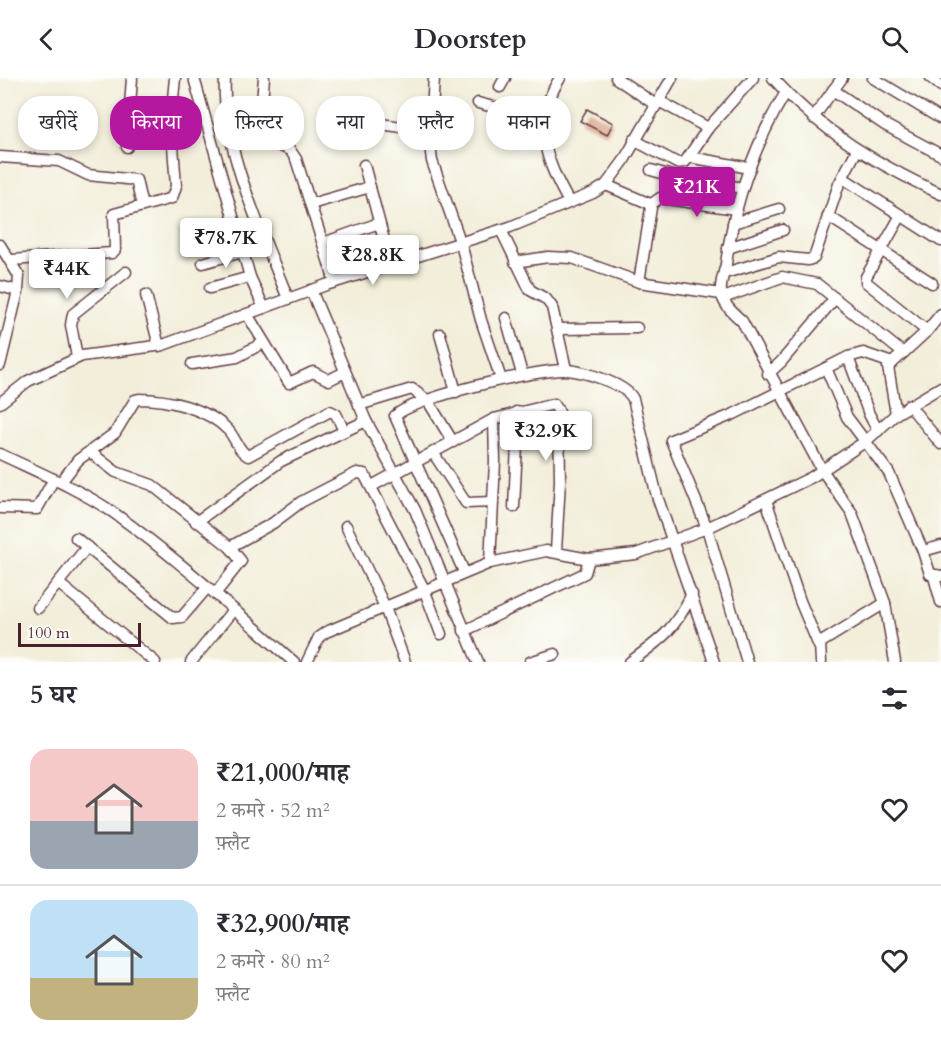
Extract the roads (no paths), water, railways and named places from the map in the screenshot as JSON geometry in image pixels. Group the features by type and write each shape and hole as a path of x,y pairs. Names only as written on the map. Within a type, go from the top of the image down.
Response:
{"street":[{"path":"131,96 132,78"},
{"path":"10,260 112,253 115,250 114,214 168,201 174,193 171,119 175,78"},
{"path":"194,78 242,252 264,308"},
{"path":"225,78 226,96"},
{"path":"263,96 264,78"},
{"path":"433,96 434,78"},
{"path":"550,96 560,78"},
{"path":"616,78 657,103 708,128"},
{"path":"0,404 28,381 77,357 159,346 311,290 501,230 606,185 623,162 672,78"},
{"path":"634,140 677,163 685,162 708,128 753,78"},
{"path":"773,78 813,118 857,150 895,172 941,194"},
{"path":"813,118 842,78"},
{"path":"873,78 941,119"},
{"path":"931,78 941,86"},
{"path":"833,90 885,125 941,155"},
{"path":"786,92 766,125 736,209 722,296 727,308 742,321 768,374 822,470 852,513 885,603 895,662"},
{"path":"478,103 486,105"},
{"path":"237,150 249,194 288,299"},
{"path":"290,150 296,159 335,282"},
{"path":"432,150 432,161 461,244 481,320 501,379"},
{"path":"547,150 549,162 569,202"},
{"path":"724,273 779,257 811,260 843,178 857,150"},
{"path":"0,157 59,161 88,176 136,180 142,206"},
{"path":"689,157 750,168"},
{"path":"364,165 391,266"},
{"path":"651,170 675,177 743,188"},
{"path":"843,178 941,241"},
{"path":"606,185 650,205"},
{"path":"311,204 370,187"},
{"path":"639,282 650,205 660,198 736,209"},
{"path":"733,223 779,209"},
{"path":"828,216 883,249 932,283"},
{"path":"900,216 866,277 868,285 927,331"},
{"path":"323,243 379,223"},
{"path":"501,230 530,290 546,299 552,307 559,329 566,369"},
{"path":"728,248 783,230"},
{"path":"0,245 18,273 18,291 4,331 0,365"},
{"path":"203,263 242,252"},
{"path":"515,262 548,257 572,258 639,282 722,296 782,277 817,284 903,353"},
{"path":"77,357 70,325 73,314 126,272"},
{"path":"210,288 250,277"},
{"path":"0,286 18,291"},
{"path":"311,290 366,421 415,510 478,662"},
{"path":"147,295 159,346"},
{"path":"768,374 781,362 835,298"},
{"path":"247,314 289,383 313,372 329,380 345,372"},
{"path":"896,414 889,372 892,363 927,331 941,314"},
{"path":"506,318 522,374"},
{"path":"559,329 636,328"},
{"path":"440,334 456,392"},
{"path":"192,364 237,357 264,343"},
{"path":"747,662 707,528 671,440 734,414 848,357 863,353 892,363"},
{"path":"848,357 878,431"},
{"path":"826,368 847,417 889,473 923,551 929,572 937,576 941,602"},
{"path":"464,572 395,416 400,411 428,401 522,374 566,369 597,378 625,389 631,394 657,496 714,662"},
{"path":"307,662 321,635 384,605 490,563 556,551 589,559 636,554 707,528 822,470 866,441 896,414 941,387"},
{"path":"359,405 409,388 428,401 453,442"},
{"path":"1,508 37,509 58,481 78,460 115,433 135,400 139,399 171,402 205,415 229,431 248,456 330,411 336,414 344,431"},
{"path":"372,486 494,419 549,404 558,406 560,481 556,551"},
{"path":"909,405 941,444"},
{"path":"513,507 518,444 516,412"},
{"path":"490,563 494,419"},
{"path":"196,522 281,461 366,421"},
{"path":"76,538 173,618 182,617 242,561 230,547 152,485 116,472 90,452"},
{"path":"0,454 58,481 113,513 211,591 294,662"},
{"path":"434,454 466,503 493,502"},
{"path":"230,547 273,523 301,502 357,473 364,474 424,589 441,634"},
{"path":"766,500 800,601 819,645 820,662"},
{"path":"346,526 384,605 405,662"},
{"path":"923,551 941,546"},
{"path":"38,608 87,547"},
{"path":"464,631 585,573 589,559"},
{"path":"58,583 155,662"},
{"path":"630,662 666,636 679,621 692,594"},
{"path":"819,645 885,603"},
{"path":"191,662 233,610"},
{"path":"530,662 555,654"}]}
